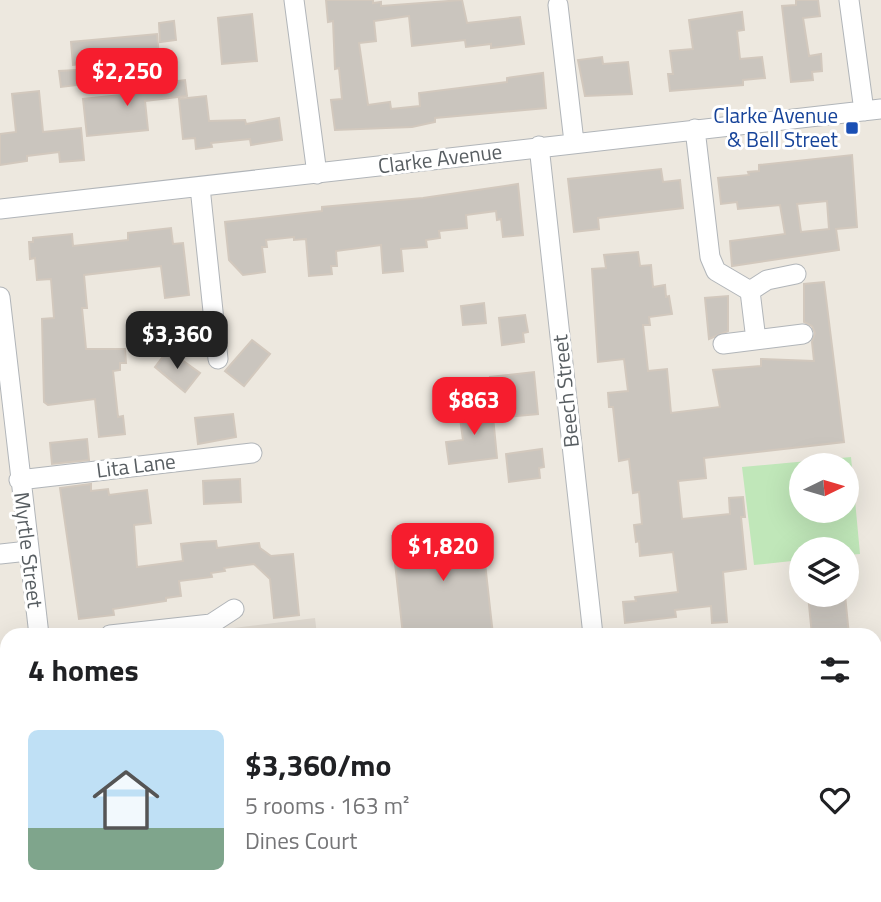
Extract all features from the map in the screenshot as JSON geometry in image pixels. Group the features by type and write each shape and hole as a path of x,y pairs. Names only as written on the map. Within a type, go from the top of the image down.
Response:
{"street":[{"path":"293,0 317,174"},
{"path":"849,0 872,110"},
{"path":"558,5 574,142"},
{"name":"Clarke Avenue","path":"0,209 872,110"},
{"path":"695,129 710,257 716,271 750,291"},
{"name":"Beech Street","path":"539,146 592,628"},
{"path":"200,187 218,359"},
{"path":"750,291 767,280 796,274"},
{"path":"750,291 757,340"},
{"name":"Myrtle Street","path":"0,297 6,416 19,480 38,628"},
{"path":"723,344 803,334"},
{"name":"Lita Lane","path":"19,480 252,453"},
{"path":"0,554 28,551"},
{"path":"174,628 211,624 234,609"}],"shaded area":[{"path":"315,618 316,628 233,628"}],"green space":[{"path":"789,463 789,523 857,523 858,537 789,537 789,561 754,565 742,467"}],"building":[{"path":"326,0 373,0 373,3 381,2 381,6 462,0 467,23 520,17 524,44 491,48 491,44 466,47 465,40 412,46 409,16 374,21 376,41 359,43 368,105 390,102 391,109 420,106 419,93 507,82 507,78 543,73 546,108 435,118 435,122 412,127 335,130 331,100 342,99 339,68 335,69 333,21 328,22"},
{"path":"796,0 818,0 820,16 803,18 809,56 821,54 822,71 812,72 813,80 791,82 782,6 796,5"},
{"path":"742,12 744,30 737,31 740,59 762,57 765,78 743,80 743,85 670,91 668,74 673,74 670,51 693,49 689,20"},
{"path":"252,14 257,61 222,64 218,18"},
{"path":"174,21 176,40 160,42 159,23"},
{"path":"157,34 159,56 73,65 71,42"},
{"path":"602,57 603,64 628,62 632,94 585,96 578,60"},
{"path":"76,70 78,85 61,87 59,71"},
{"path":"185,80 187,96 145,101 148,130 87,136 83,99 131,94 130,87"},
{"path":"39,91 43,132 81,128 84,160 60,162 59,152 27,156 27,161 0,165 0,134 16,132 12,94"},
{"path":"206,96 209,121 245,120 246,124 279,118 282,140 251,145 250,139 211,143 212,147 196,149 195,138 183,139 179,99"},
{"path":"852,155 857,227 836,229 839,250 732,266 730,241 785,234 780,205 738,209 737,202 721,204 718,178 749,175 748,172 759,171 759,165","holes":["827,201 829,229 801,232 797,204"]},
{"path":"661,169 663,182 680,180 683,208 598,218 599,229 574,232 568,179"},
{"path":"518,184 523,235 503,237 501,219 497,220 496,211 466,215 467,228 439,231 440,238 426,240 427,247 401,249 403,271 383,273 381,245 336,251 337,266 331,266 332,274 309,276 306,239 294,240 294,237 266,240 267,247 262,247 265,272 243,275 229,260 225,222 322,211 322,207 423,198"},
{"path":"171,228 173,244 183,243 189,295 165,298 161,266 84,275 87,308 82,308 86,349 125,349 126,363 120,363 120,370 113,371 118,417 123,416 125,434 99,437 95,399 48,405 44,402 42,319 54,318 51,279 37,280 35,258 30,259 29,242 33,242 33,238 72,234 73,246 128,240 128,233"},
{"path":"638,252 640,266 651,265 653,287 665,285 666,297 669,296 672,314 649,317 650,325 643,325 648,371 667,369 671,413 720,407 713,370 761,366 761,359 814,361 812,342 815,333 812,326 804,322 804,284 824,282 844,442 704,458 706,478 678,481 682,519 730,514 729,498 743,497 745,517 741,517 746,569 723,572 727,622 712,623 711,606 675,610 676,617 625,623 623,602 636,601 635,597 678,592 673,552 640,556 639,541 636,542 634,525 642,524 639,492 633,493 629,459 619,461 613,407 609,407 608,393 628,391 624,359 598,362 592,269 606,268 604,255"},
{"path":"728,296 728,331 709,339 705,298"},
{"path":"484,303 486,323 463,325 461,306"},
{"path":"525,315 528,332 523,333 524,342 502,345 499,318"},
{"path":"252,340 270,354 244,386 225,371"},
{"path":"168,350 200,373 185,392 155,367"},
{"path":"534,372 538,414 495,418 490,377"},
{"path":"492,406 497,458 449,464 446,442 463,440 459,410"},
{"path":"233,414 236,437 198,444 195,418"},
{"path":"87,439 89,460 52,464 50,443"},
{"path":"542,449 544,467 539,468 540,478 509,482 506,454"},
{"path":"240,479 241,502 204,504 203,481"},
{"path":"91,484 91,491 108,489 109,495 147,490 151,523 134,525 137,567 183,561 181,544 198,542 216,541 217,548 259,543 260,548 271,556 293,554 299,615 274,618 270,579 254,564 224,568 225,571 211,573 212,577 179,581 181,596 166,598 166,601 113,609 114,615 79,619 60,488"},
{"path":"481,527 492,628 402,628 392,536"},
{"path":"809,607 846,607 848,628 811,628"}],"place":[{"name":"Clarke Avenue & Bell Street","path":"852,128"}]}
